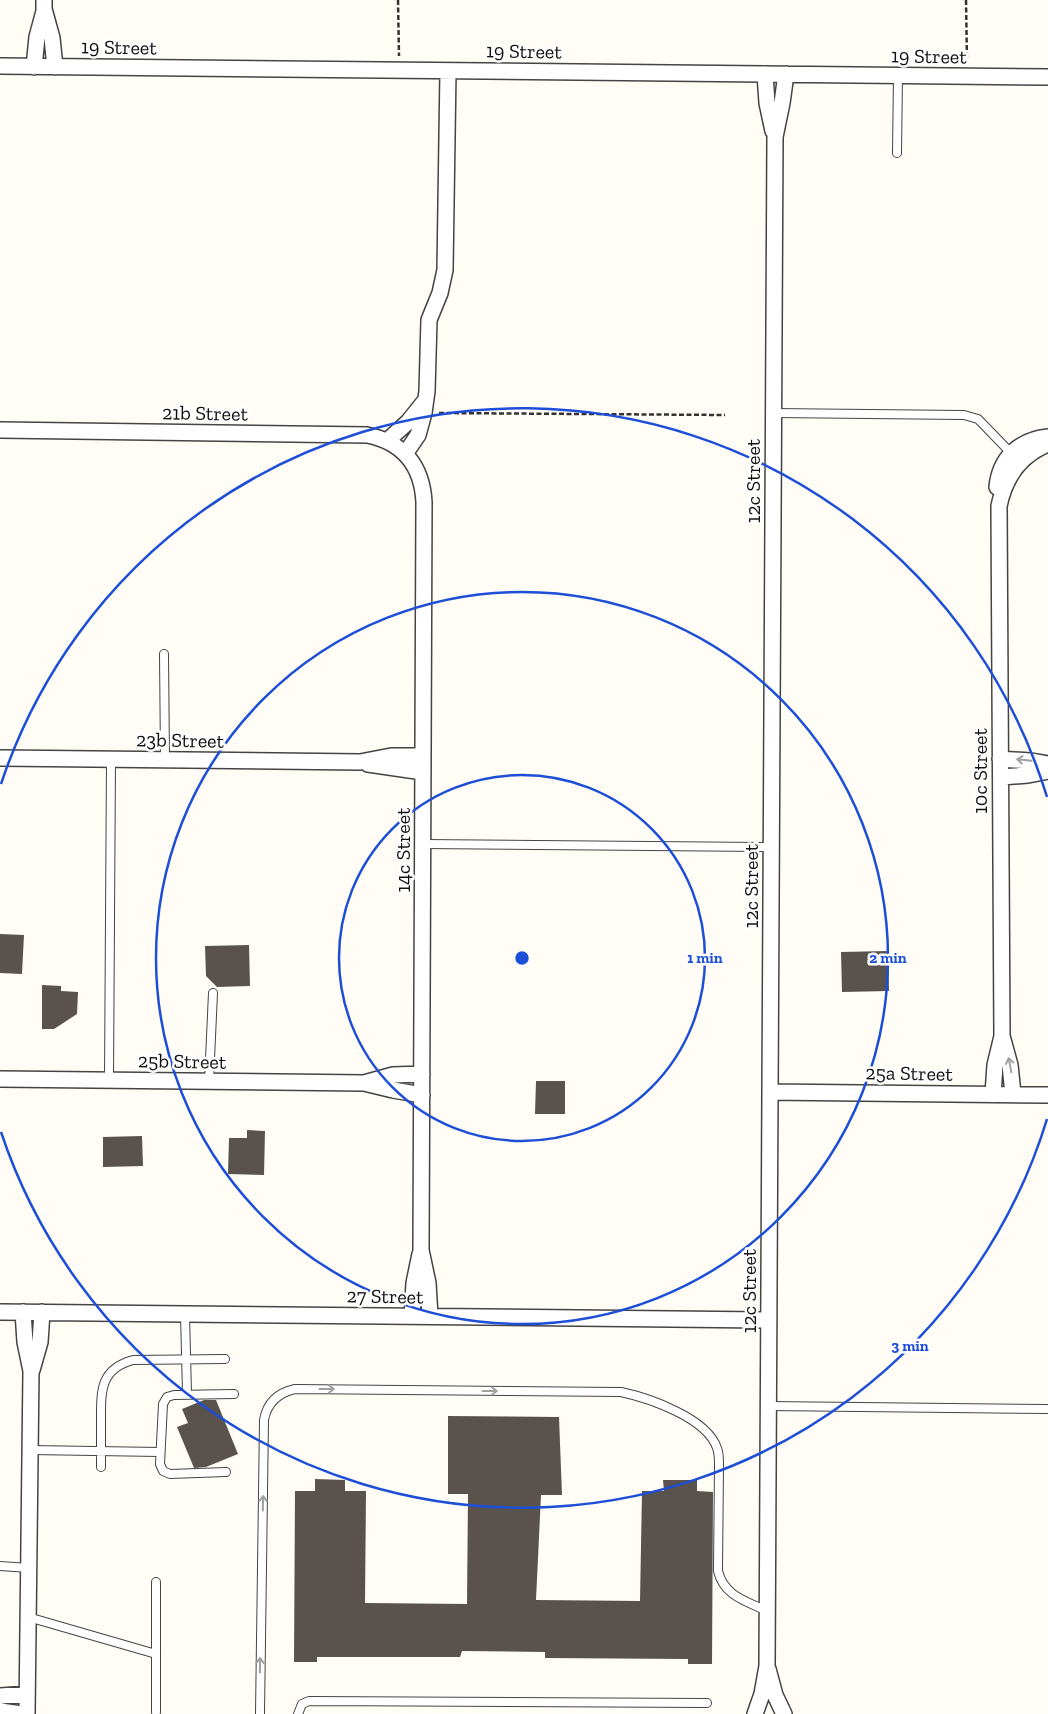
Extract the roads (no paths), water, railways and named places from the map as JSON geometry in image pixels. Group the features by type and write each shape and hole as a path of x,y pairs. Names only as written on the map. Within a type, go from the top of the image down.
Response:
{"street":[{"path":"34,66 37,37 44,5"},
{"path":"44,5 52,38 56,67"},
{"name":"19 Street","path":"0,66 1048,77"},
{"path":"405,454 418,435 425,407 430,320 440,293 445,270 448,71"},
{"name":"12c Street","path":"765,74 767,103 775,137"},
{"name":"12c Street","path":"754,1714 762,1694 767,1666 775,137 786,74"},
{"path":"387,441 425,407"},
{"name":"21b Street","path":"0,430 367,435 387,441 405,454"},
{"path":"1016,457 1029,441 1048,436"},
{"path":"1016,457 1048,444"},
{"name":"14c Street","path":"405,454 418,472 422,483 424,502 421,1250 414,1283 412,1316"},
{"name":"10c Street","path":"992,1094 995,1065 1002,1036 999,506 997,496 998,477 1002,468 1016,457"},
{"name":"23b Street","path":"360,762 391,756 423,756"},
{"name":"23b Street","path":"0,758 360,762 423,772"},
{"path":"1000,759 1048,764"},
{"path":"1001,776 1028,775 1048,771"},
{"name":"10c Street","path":"1002,1036 1010,1065 1013,1094"},
{"name":"25b Street","path":"0,1079 364,1082 393,1075 422,1074"},
{"name":"25b Street","path":"364,1082 422,1095"},
{"name":"25a Street","path":"770,1092 1048,1095"},
{"name":"14c Street","path":"421,1250 428,1283 430,1316"},
{"name":"27 Street","path":"0,1312 768,1320"},
{"path":"23,1312 25,1342 31,1372 27,1714"},
{"path":"31,1372 40,1342 42,1312"},
{"name":"12c Street","path":"767,1666 775,1695 783,1714"},
{"path":"0,1696 28,1694"},
{"path":"754,1714 770,1710 783,1714"},
{"path":"0,1711 22,1714"}],"lane":[{"path":"897,152 898,75"},
{"path":"773,414 964,414 978,420 1016,457"},
{"path":"164,654 165,760"},
{"path":"109,1080 111,759"},
{"path":"423,844 771,847"},
{"path":"209,1081 213,993"},
{"path":"185,1314 187,1394"},
{"path":"101,1468 101,1392 107,1377 112,1371 133,1360 225,1359"},
{"path":"260,1714 264,1420 273,1400 286,1391 305,1389 621,1392 658,1402 692,1421 708,1434 717,1448 719,1464 719,1578 732,1595 767,1611"},
{"path":"226,1472 167,1473 163,1471 160,1464 160,1452 164,1400 170,1396 187,1394 234,1394"},
{"path":"768,1406 1048,1409"},
{"path":"30,1450 160,1452"},
{"path":"0,1566 29,1568"},
{"path":"156,1582 156,1712"},
{"path":"28,1618 156,1654"},
{"path":"298,1714 302,1704 309,1701 706,1703"}]}
